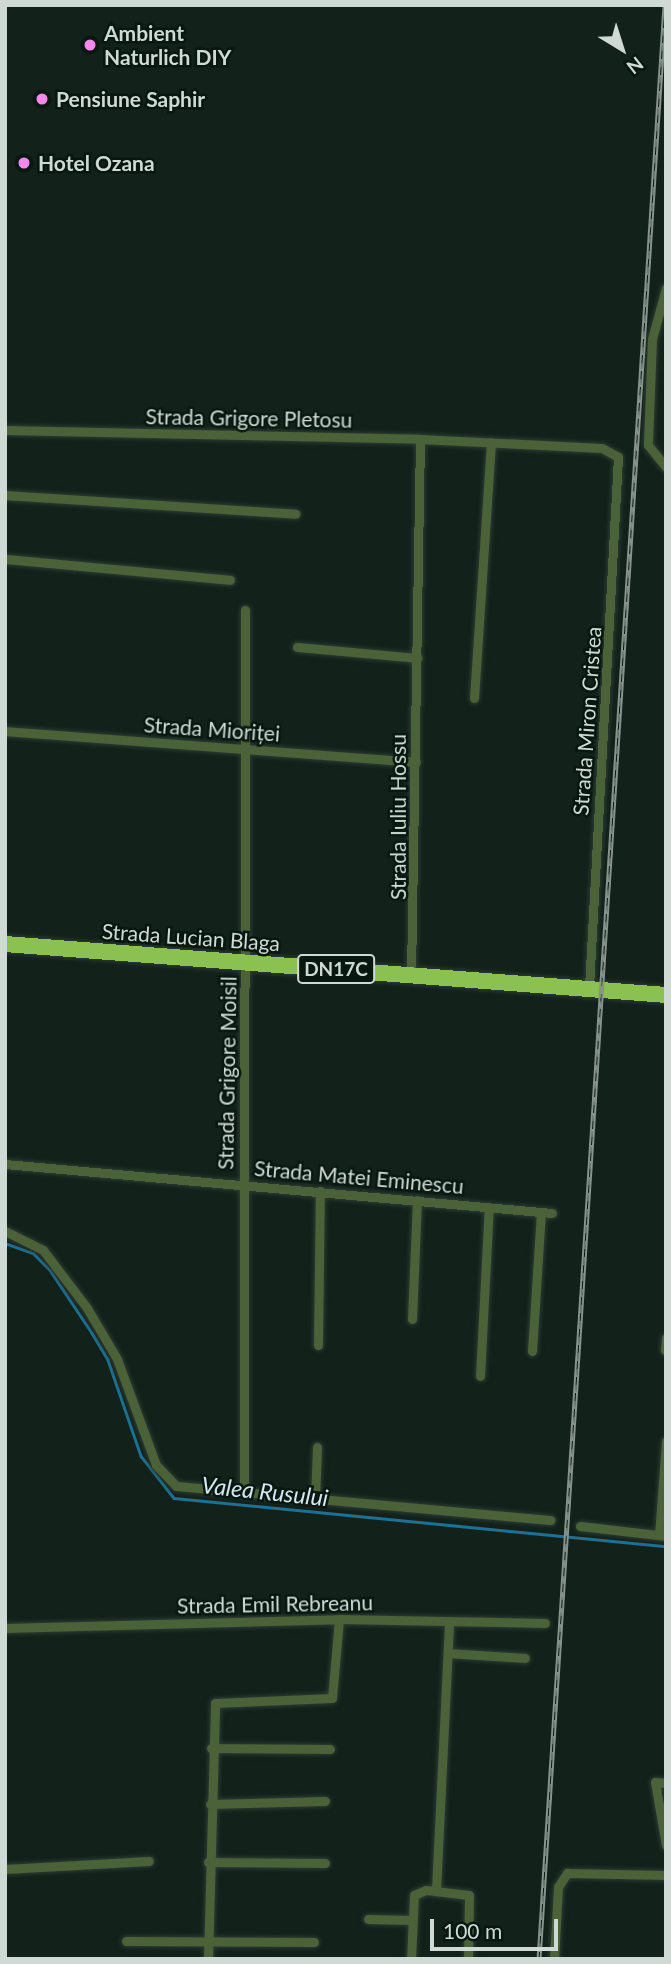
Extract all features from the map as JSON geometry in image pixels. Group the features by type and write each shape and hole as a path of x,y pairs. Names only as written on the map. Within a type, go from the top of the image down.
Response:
{"highway":[{"name":"Strada Lucian Blaga","path":"5,944 666,995"}],"street":[{"path":"666,289 652,339 648,446 666,467"},
{"name":"Strada Grigore Pletosu","path":"5,430 420,439 602,448 618,457"},
{"name":"Strada Iuliu Hossu","path":"411,975 420,439"},
{"path":"474,698 491,443"},
{"name":"Strada Miron Cristea","path":"589,988 618,457"},
{"path":"5,495 295,514"},
{"path":"5,559 230,580"},
{"name":"Strada Grigore Moisil","path":"244,1493 242,1183 246,962 245,610"},
{"path":"297,647 417,658"},
{"name":"Strada Mioriței","path":"5,731 416,762"},
{"name":"Strada Matei Eminescu","path":"5,1164 242,1183 552,1213"},
{"path":"318,1345 320,1191"},
{"path":"412,1320 417,1200"},
{"path":"480,1376 489,1207"},
{"path":"532,1351 541,1212"},
{"path":"5,1231 43,1250 87,1308 117,1359 161,1473 187,1490 550,1520"},
{"path":"665,1350 666,1338"},
{"path":"580,1526 663,1536 666,1441"},
{"path":"315,1500 317,1447"},
{"path":"208,1959 211,1748 217,1700 335,1695 339,1619"},
{"name":"Strada Emil Rebreanu","path":"5,1628 339,1619 545,1623"},
{"path":"436,1890 449,1622"},
{"path":"448,1653 525,1658"},
{"path":"211,1748 330,1748"},
{"path":"666,1783 655,1782 666,1845"},
{"path":"210,1804 325,1801"},
{"path":"5,1869 149,1861"},
{"path":"208,1862 325,1863"},
{"path":"554,1959 558,1887 567,1873 666,1875"},
{"path":"411,1959 416,1892 436,1890 469,1895 468,1959"},
{"path":"368,1919 412,1920"},
{"path":"126,1941 314,1942"}],"waterway":[{"name":"Valea Rusului","path":"5,1243 33,1253 50,1270 92,1333 108,1360 141,1456 174,1498 666,1546"}],"railway":[{"path":"539,1959 665,5"}],"place":[{"name":"Ambient Naturlich DIY","path":"90,45"},
{"name":"Pensiune Saphir","path":"42,99"},
{"name":"Hotel Ozana","path":"24,163"}]}
